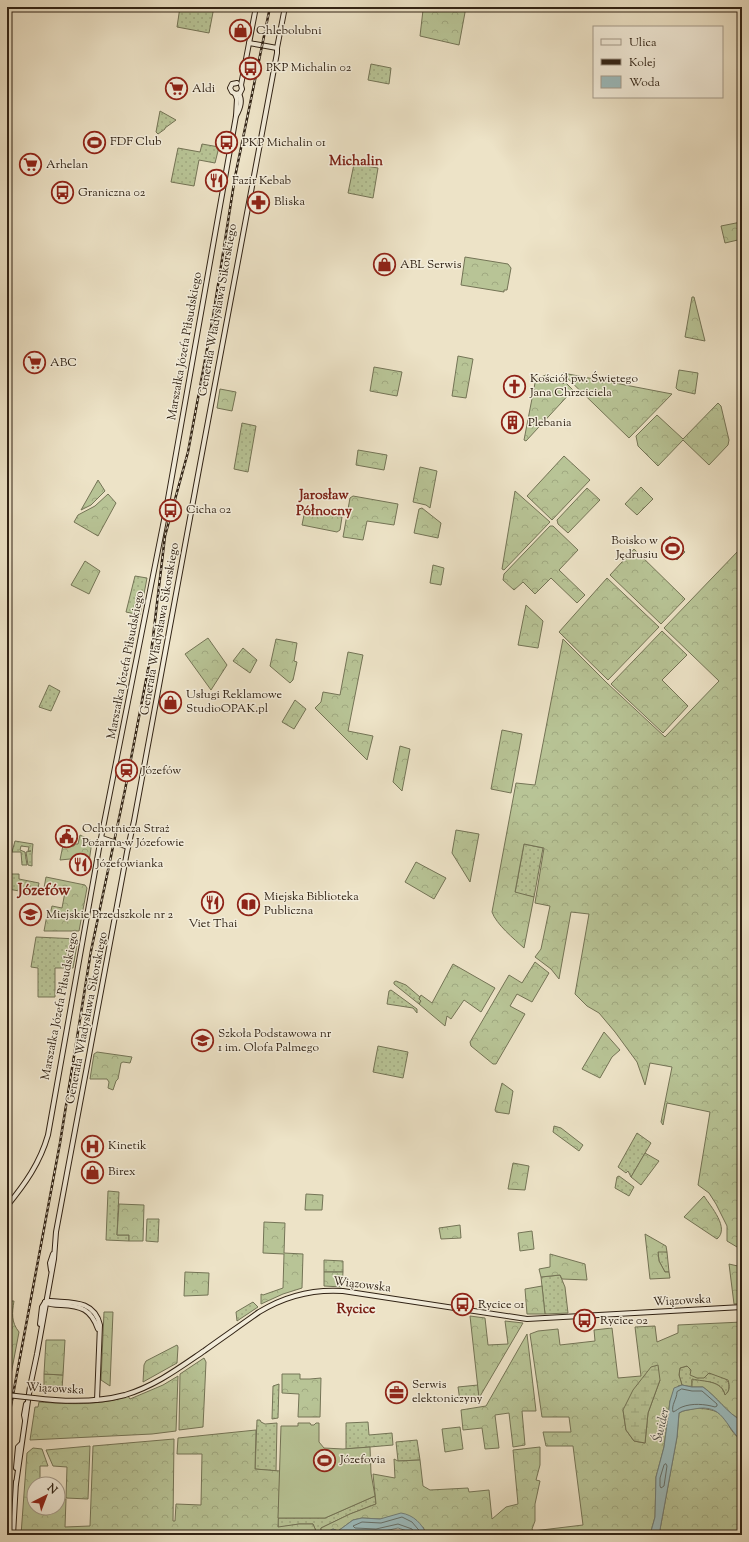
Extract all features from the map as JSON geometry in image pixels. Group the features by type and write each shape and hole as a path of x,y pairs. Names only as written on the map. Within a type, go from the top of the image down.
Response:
{"main road":[{"path":"239,84 232,84 230,88 232,92 237,94 242,90 239,84 250,44 256,7"},
{"name":"Generała Władysława Sikorskiego","path":"13,1535 17,1449 21,1444 25,1420 28,1412 28,1398 54,1259 53,1254 57,1225 135,816 285,7"},
{"path":"250,44 277,48"},
{"name":"Marszałka Józefa Piłsudskiego","path":"7,1206 32,1174 43,1152 48,1136 102,838 161,535 236,116 239,111 241,99 237,94"},
{"path":"102,838 128,847"},
{"name":"Wiązowska","path":"7,1395 67,1401 97,1400 128,1394 159,1381 179,1369 259,1312 288,1297 314,1292 344,1291 527,1319 742,1308"},
{"path":"45,1302 74,1302 85,1305 96,1315 100,1325 97,1400"}],"green space":[{"path":"180,7 214,7 209,33 177,27"},
{"path":"409,7 466,7 459,45 420,36 423,10"},
{"path":"371,64 391,68 389,84 368,80"},
{"path":"160,111 176,120 158,134 156,132"},
{"path":"202,144 219,147 215,163 199,160 194,186 171,182 178,148 200,152"},
{"path":"354,164 378,168 373,198 348,193"},
{"path":"741,222 742,239 725,243 721,226"},
{"path":"465,257 508,264 511,268 507,290 504,290 504,292 461,285"},
{"path":"692,297 694,297 705,341 685,337"},
{"path":"458,356 473,359 466,398 452,396"},
{"path":"374,367 402,372 397,396 370,391"},
{"path":"679,370 698,373 695,394 678,390 676,388"},
{"path":"563,373 672,394 629,438"},
{"path":"546,375 563,384 565,382 573,390 526,441 524,440 535,383 538,378"},
{"path":"220,389 236,392 232,411 217,408"},
{"path":"718,403 721,406 729,440 728,445 709,465 683,440 658,466 638,446 636,436 657,415 683,439"},
{"path":"242,423 256,426 248,472 234,469"},
{"path":"358,450 387,455 384,470 356,465"},
{"path":"564,456 590,480 552,520 527,496"},
{"path":"420,467 437,471 430,508 426,505 413,502"},
{"path":"98,480 105,491 91,505 81,510"},
{"path":"641,487 653,499 637,515 625,504"},
{"path":"587,488 600,500 568,533 558,524 557,520"},
{"path":"515,491 550,522 504,570 502,569"},
{"path":"108,494 116,503 98,536 74,522 78,515 95,506"},
{"path":"353,496 398,504 394,525 367,521 363,540 343,537 350,498"},
{"path":"422,508 441,523 438,538 414,533 419,509"},
{"path":"305,510 342,517 340,530 337,532 302,525"},
{"path":"550,526 553,526 578,550 559,570 585,595 577,603 551,578 535,594 523,582 514,590 503,580 504,574"},
{"path":"670,536 685,552 677,560 662,545"},
{"path":"634,549 685,599 661,624 610,575"},
{"path":"741,549 742,1250 727,1241 727,1226 716,1204 709,1193 698,1185 710,1112 667,1103 663,1125 661,1122 672,1067 650,1063 645,1085 637,1062 615,1032 599,1013 587,1006 575,994 589,914 571,912 559,979 551,969 535,957 541,949 550,906 535,903 544,848 524,844 515,892 534,897 524,948 501,926 492,912 516,783 535,785 563,639 607,683 665,737 719,681 664,628"},
{"path":"85,561 100,571 89,594 71,585"},
{"path":"433,565 444,568 441,585 430,583"},
{"path":"135,576 147,578 140,615 126,612"},
{"path":"607,578 659,627 608,680 559,632"},
{"path":"526,605 543,621 538,648 518,645"},
{"path":"662,631 687,655 662,680 688,706 663,733 611,684"},
{"path":"208,638 227,665 211,690 185,654"},
{"path":"276,639 297,643 294,661 297,662 293,680 290,683 270,666"},
{"path":"243,648 257,660 250,673 233,661"},
{"path":"348,652 363,655 348,731 373,736 367,760 315,708 321,702 323,692 340,695"},
{"path":"49,685 60,691 51,711 39,707"},
{"path":"295,700 306,709 294,729 282,722"},
{"path":"502,730 522,734 511,793 491,789"},
{"path":"400,746 410,749 402,791 393,782"},
{"path":"456,830 479,834 470,882 452,853"},
{"path":"80,835 92,841 89,862 75,860 75,863 70,859 60,860 63,845 74,846 75,844 78,844"},
{"path":"15,841 33,844 32,866 28,865 26,852 31,851 28,851 29,847 21,846 20,850 25,852 27,865 22,865 21,852 12,852"},
{"path":"524,844 543,848 534,897 515,893"},
{"path":"416,862 446,878 434,899 405,882"},
{"path":"11,874 19,874 19,879 39,883 37,893 30,892 29,896 25,895 25,892 8,889"},
{"path":"46,877 85,885 87,888 79,931 44,931 47,915 50,915 52,906 62,908 65,892 44,888"},
{"path":"36,937 78,939 73,968 55,968 55,997 38,997 38,968 31,967"},
{"path":"535,962 549,973 532,1002 517,994 510,1006 525,1014 496,1064 493,1064 471,1046 470,1042 509,975 522,983"},
{"path":"453,964 495,988 481,1012 464,1000 451,1019 447,1016 445,1026 419,1004 421,1001 419,999 421,995 432,1003"},
{"path":"396,981 406,985 420,997 419,999 421,1001 419,1004 394,984"},
{"path":"391,990 417,1009 417,1013 413,1008 387,1004 389,991"},
{"path":"604,1032 620,1050 612,1057 600,1078 582,1069"},
{"path":"378,1046 408,1052 403,1078 373,1072"},
{"path":"97,1052 132,1057 130,1063 121,1063 118,1079 113,1090 108,1088 109,1082 107,1079 90,1079 94,1054"},
{"path":"502,1083 513,1091 509,1114 496,1112 495,1110"},
{"path":"554,1126 561,1128 583,1145 579,1151 553,1132"},
{"path":"637,1133 651,1143 631,1177 628,1171 626,1173 618,1167"},
{"path":"645,1153 659,1161 641,1185 631,1177"},
{"path":"513,1163 529,1166 525,1190 508,1189"},
{"path":"619,1176 634,1187 629,1196 615,1188 617,1177"},
{"path":"108,1191 119,1192 117,1235 129,1235 129,1241 106,1240"},
{"path":"306,1194 323,1195 322,1210 305,1210"},
{"path":"704,1196 715,1212 720,1223 721,1229 717,1239 684,1217"},
{"path":"119,1204 144,1205 143,1241 129,1241 129,1235 117,1235"},
{"path":"147,1219 159,1219 158,1242 146,1241"},
{"path":"264,1222 285,1223 284,1253 303,1254 302,1288 283,1294 261,1304 261,1294 263,1295 283,1288 284,1254 263,1253"},
{"path":"460,1225 461,1238 441,1239 439,1228"},
{"path":"532,1231 534,1249 520,1251 518,1233"},
{"path":"645,1234 666,1246 667,1252 658,1252 659,1261 665,1272 669,1272 670,1278 650,1279"},
{"path":"658,1252 667,1252 669,1272 665,1272 659,1261"},
{"path":"550,1254 585,1264 587,1280 562,1279 560,1275 541,1277 539,1269 550,1267"},
{"path":"324,1260 343,1261 343,1272 324,1272"},
{"path":"729,1264 742,1267 742,1303 734,1304"},
{"path":"185,1272 209,1273 208,1295 184,1296"},
{"path":"324,1272 343,1272 342,1287 324,1286"},
{"path":"560,1275 565,1287 568,1313 545,1314 541,1277"},
{"path":"542,1286 545,1314 527,1314 525,1289"},
{"path":"7,1301 14,1301 13,1317 16,1328 19,1332 9,1385 7,1384"},
{"path":"253,1302 258,1307 237,1321 236,1312"},
{"path":"104,1312 113,1312 110,1386 101,1380"},
{"path":"470,1316 485,1318 488,1345 508,1344 505,1321 523,1323 479,1398"},
{"path":"742,1322 742,1421 732,1414 703,1387 692,1387 692,1379 712,1382 723,1390 725,1395 729,1388 728,1380 709,1373 704,1378 697,1378 690,1375 691,1370 687,1366 680,1368 679,1375 682,1385 678,1386 670,1401 664,1447 656,1477 655,1517 650,1535 427,1535 423,1527 380,1519 362,1518 353,1520 338,1531 333,1529 327,1533 321,1532 321,1528 350,1514 376,1504 373,1474 395,1478 394,1459 398,1461 420,1460 423,1486 430,1490 468,1488 469,1492 489,1490 492,1519 506,1507 518,1504 513,1450 540,1447 540,1465 536,1480 540,1481 535,1504 535,1521 532,1529 533,1531 583,1525 573,1446 546,1446 543,1432 571,1432 569,1417 542,1417 530,1334 538,1331 558,1329 560,1345 595,1341 594,1330 612,1328 618,1378 641,1376 635,1327 655,1326 657,1342 678,1333 678,1325","holes":["660,1380 648,1413 645,1443 634,1441 626,1430 623,1410"]},
{"path":"527,1334 536,1411 522,1411 525,1445 513,1447 509,1413 495,1415 499,1448 485,1449 482,1428 463,1430 461,1410 486,1406"},
{"path":"46,1340 65,1340 63,1375 44,1374"},
{"path":"177,1345 177,1363 143,1382 144,1365 146,1361"},
{"path":"204,1358 206,1362 203,1427 179,1430 180,1374"},
{"path":"658,1365 660,1380 648,1413 645,1443 634,1441 626,1430 623,1410 633,1390 651,1367"},
{"path":"687,1366 692,1370 721,1376 728,1382 728,1391 725,1395 723,1390 716,1384 692,1380 692,1387 682,1385 679,1375 680,1368"},
{"path":"44,1374 63,1375 62,1389 44,1389"},
{"path":"282,1374 300,1374 300,1379 321,1378 320,1417 298,1417 299,1394 282,1393"},
{"path":"178,1376 176,1431 152,1434 30,1440 35,1407 38,1407 39,1402 73,1404 95,1403 128,1396 130,1399 163,1385"},
{"path":"279,1384 278,1418 272,1419 273,1386"},
{"path":"478,1385 479,1398 460,1401 458,1387"},
{"path":"697,1408 721,1414 727,1420 736,1436 742,1441 742,1535 659,1535 677,1437 679,1413"},
{"path":"257,1420 260,1420 265,1424 277,1423 276,1471 255,1469"},
{"path":"368,1422 369,1435 392,1433 393,1445 346,1449 346,1423"},
{"name":"Józefovia","path":"298,1423 310,1423 311,1425 314,1425 319,1423 319,1442 324,1448 343,1449 370,1447 371,1473 375,1496 325,1518 278,1518 281,1426 298,1426"},
{"path":"460,1427 463,1449 445,1452 442,1429"},
{"path":"256,1430 255,1469 280,1471 278,1527 313,1524 316,1531 309,1535 21,1535 27,1453 33,1448 42,1449 48,1466 40,1466 40,1476 26,1476 26,1516 65,1516 65,1527 90,1526 93,1446 174,1439 173,1521 175,1521 176,1504 201,1505 202,1454 177,1454 178,1438"},
{"path":"417,1440 420,1460 398,1461 396,1442"},
{"path":"90,1446 88,1499 66,1498 67,1467 53,1466 46,1450"},
{"path":"375,1496 376,1504 350,1514 321,1528 321,1532 316,1531 313,1524 299,1524 278,1528 278,1518 325,1518"}],"water":[{"path":"682,1385 703,1387 732,1414 742,1421 742,1441 722,1417 712,1409 694,1409 679,1413 677,1437 659,1535 650,1535 655,1517 656,1477 664,1447 670,1401 674,1388"},
{"path":"401,1513 414,1518 423,1527 427,1535 412,1535 410,1532 398,1528 376,1533 359,1532 343,1535 309,1535 316,1532 326,1532 333,1529 338,1531 353,1520 362,1518 380,1519"}],"railway":[{"path":"7,1427 60,1143 91,951 125,790 151,654 165,536 188,452 213,317 235,177 270,7"}],"place":[{"name":"Chlebolubni","path":"240,31"},
{"name":"PKP Michalin 02","path":"250,68"},
{"name":"Aldi","path":"176,89"},
{"name":"FDF Club","path":"95,142"},
{"name":"PKP Michalin 01","path":"226,143"},
{"name":"Arhelan","path":"31,165"},
{"name":"Fazir Kebab","path":"217,181"},
{"name":"Graniczna 02","path":"63,193"},
{"name":"Bliska","path":"258,202"},
{"name":"ABL Serwis","path":"385,265"},
{"name":"ABC","path":"34,363"},
{"name":"Kościół pw. Świętego Jana Chrzciciela","path":"514,386"},
{"name":"Plebania","path":"513,423"},
{"name":"Cicha 02","path":"170,510"},
{"name":"Boisko w Jędrusiu","path":"673,548"},
{"name":"Usługi Reklamowe StudioOPAK.pl","path":"170,702"},
{"name":"Józefów","path":"127,771"},
{"name":"Ochotnicza Straż Pożarna w Józefowie","path":"66,836"},
{"name":"Józefowianka","path":"81,864"},
{"name":"Viet Thai","path":"213,903"},
{"name":"Miejska Biblioteka Publiczna","path":"248,904"},
{"name":"Miejskie Przedszkole nr 2","path":"30,915"},
{"name":"Szkoła Podstawowa nr 1 im. Olofa Palmego","path":"202,1041"},
{"name":"Kinetik","path":"92,1146"},
{"name":"Birex","path":"93,1172"},
{"name":"Rycice 01","path":"462,1305"},
{"name":"Rycice 02","path":"584,1321"},
{"name":"Serwis elektoniczyny","path":"397,1392"},
{"name":"Józefovia","path":"325,1460"}],"district":[{"name":"Michalin","path":"356,162"},
{"name":"Jarosław Północny","path":"324,504"},
{"name":"Józefów","path":"44,891"},
{"name":"Rycice","path":"356,1310"}],"water label":[{"name":"Świder","path":"662,1425"}]}
